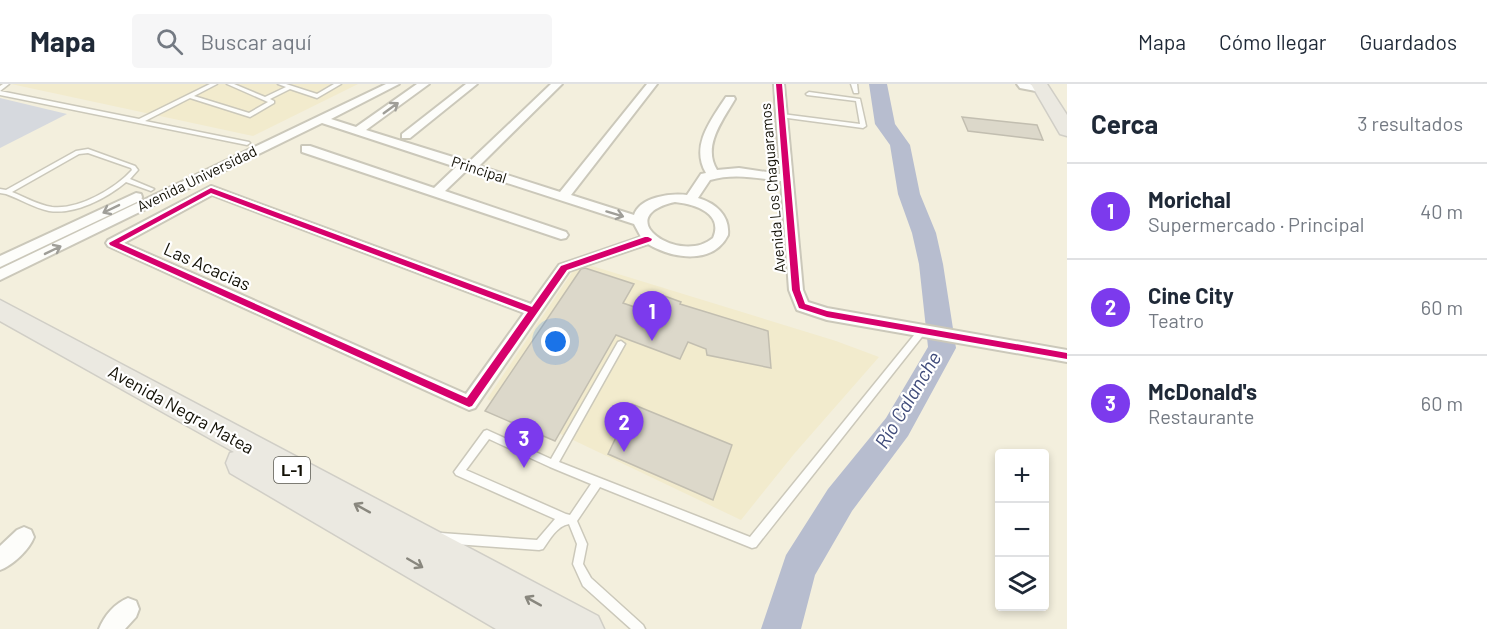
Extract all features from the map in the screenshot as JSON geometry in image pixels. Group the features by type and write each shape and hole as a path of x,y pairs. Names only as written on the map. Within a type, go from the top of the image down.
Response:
{"main road":[{"path":"1044,86 1067,105"},
{"path":"1044,86 1067,130"},
{"name":"Avenida Negra Matea","path":"0,309 585,629"},
{"name":"Avenida Negra Matea","path":"0,325 531,629"}],"street":[{"name":"Avenida Universidad","path":"0,262 372,84"},
{"name":"Avenida Universidad","path":"0,275 394,84"},
{"path":"358,132 424,84"},
{"path":"406,136 472,84"},
{"path":"436,193 471,164 557,84"},
{"path":"566,193 652,84"},
{"name":"Avenida Los Chaguaramos","path":"779,84 796,290 802,306 827,314 928,332"},
{"path":"1022,84 1024,86 1044,86"},
{"path":"713,175 706,164 704,152 708,136 730,99"},
{"name":"Principal","path":"320,119 640,215"},
{"name":"Principal","path":"369,123 471,164"},
{"path":"247,143 262,147"},
{"path":"306,149 561,235"},
{"path":"690,200 705,177 713,175 739,172 786,178"},
{"name":"Las Acacias","path":"534,311 211,190 113,243 469,404 534,311 564,268 648,239"},
{"path":"662,199 690,200 708,207 721,219 724,228 722,237 714,245 703,250 681,251 660,246 648,239 641,230 640,215 650,203 662,199"},
{"path":"928,332 1067,356"},
{"path":"0,560 24,537"},
{"path":"110,629 128,609"}],"lane":[{"path":"6,84 0,91 247,143"},
{"path":"139,121 214,84"},
{"path":"189,96 250,115 272,102 230,84"},
{"path":"281,84 317,96 338,84"},
{"path":"854,84 856,92"},
{"path":"266,99 290,87"},
{"path":"782,116 863,126 858,100 809,94"},
{"path":"88,151 133,167 135,170 126,180 94,199 67,209 53,210 4,191 70,155 88,151"},
{"path":"126,180 151,189"},
{"path":"639,629 587,582 578,564 582,544 569,519 459,472 487,435 553,464 752,543 928,332"},
{"path":"553,464 621,344"},
{"path":"413,536 539,545 556,524 569,519 598,482"}],"shaded area":[{"path":"11,84 358,84 253,136"},
{"path":"0,98 67,114 0,148"},
{"path":"579,262 836,341 879,357 794,454 741,520 487,399"}],"building":[{"path":"962,117 1037,125 1043,140 968,131"},
{"path":"585,268 634,284 623,303 649,312 659,294 681,302 680,304 768,331 771,368 707,355 706,349 688,342 680,359 616,335 555,441 485,411 581,269"},
{"path":"632,404 732,445 713,500 608,454"}],"waterway":[{"name":"Río Calanche","path":"781,629 799,568 840,500 897,427 942,348 931,264 924,233 909,194 900,145 885,124 878,84"}],"cycle path":[{"path":"779,84 796,290 802,306 827,314 1067,356"},
{"path":"534,311 211,190 113,243 469,403 564,268 648,239"}],"place":[{"name":"Morichal","path":"652,341"},
{"name":"Cine City","path":"624,452"},
{"name":"McDonald's","path":"524,468"}]}
